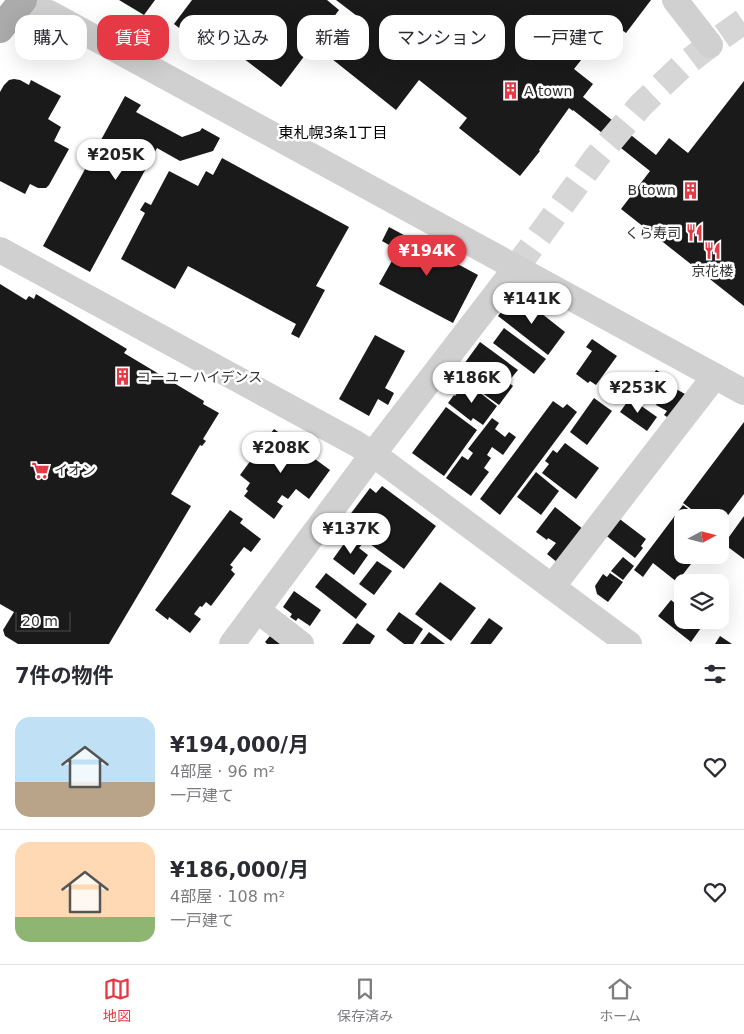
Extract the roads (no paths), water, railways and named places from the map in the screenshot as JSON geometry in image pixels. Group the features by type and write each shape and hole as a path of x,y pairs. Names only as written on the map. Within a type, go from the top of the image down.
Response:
{"main road":[{"path":"0,29 21,1"}],"street":[{"path":"676,0 710,45"},
{"path":"21,1 49,13 744,392"},
{"path":"0,250 373,454 629,644"},
{"path":"232,644 373,454 516,268"},
{"path":"552,587 716,376"},
{"path":"257,610 301,644"}],"tunnel":[{"path":"516,268 596,158 641,105 681,67 744,21"}],"place":[{"name":"A town","path":"510,91"},
{"name":"B town","path":"690,190"},
{"name":"くら寿司","path":"695,233"},
{"name":"京花楼","path":"712,251"},
{"name":"コーユーハイデンス","path":"123,377"},
{"name":"イオン","path":"40,470"}],"district":[{"name":"東札幌3条1丁目","path":"333,133"}]}
